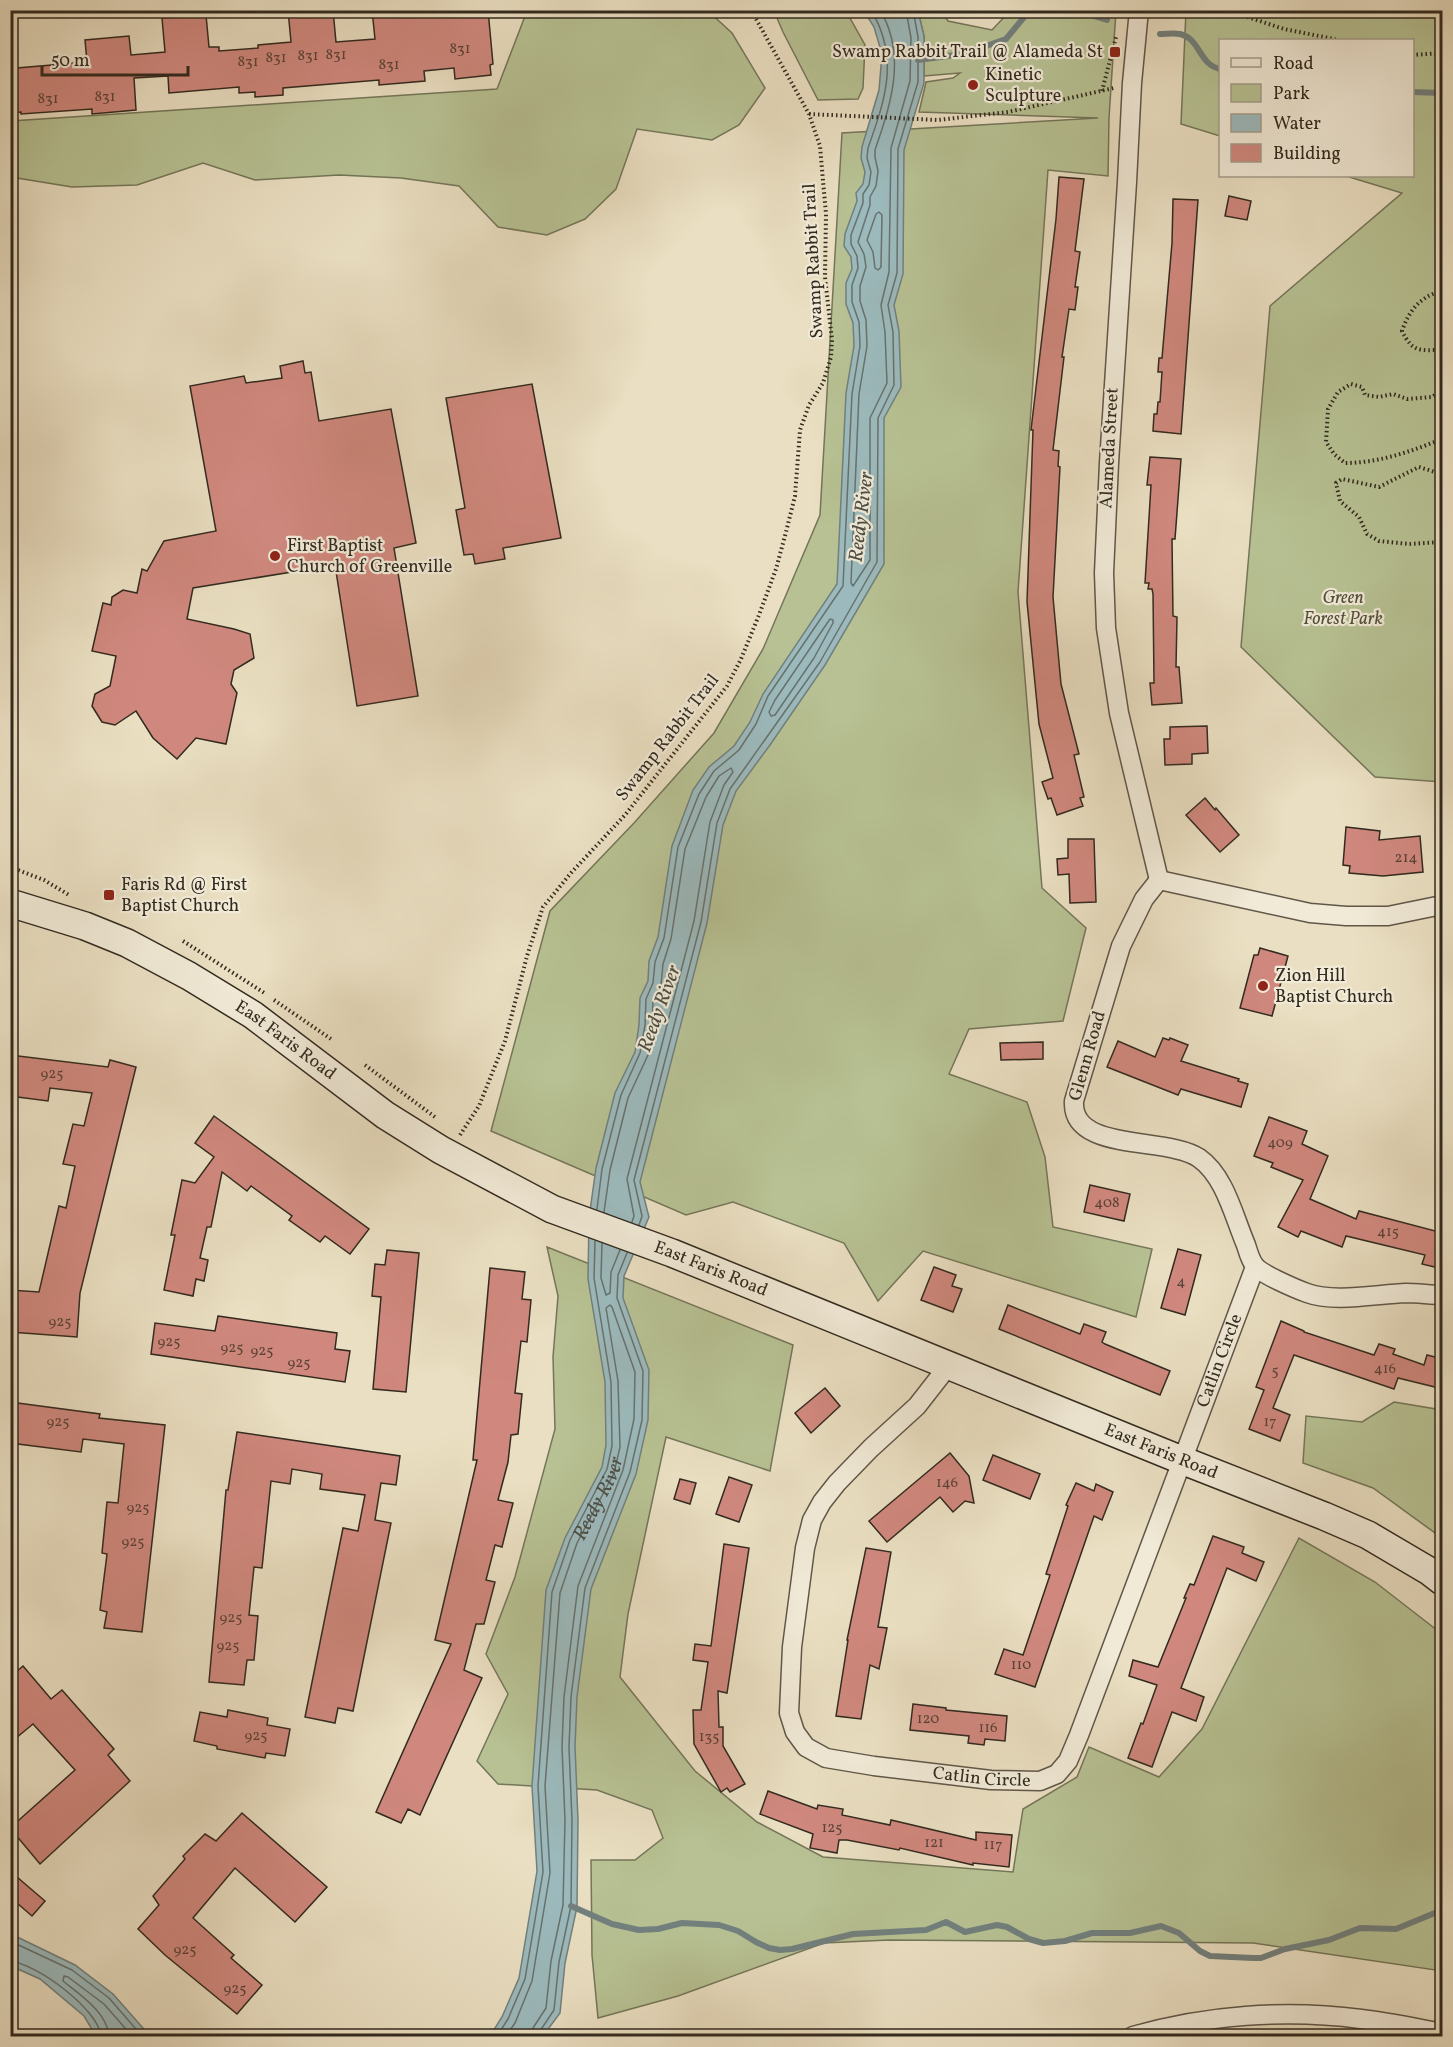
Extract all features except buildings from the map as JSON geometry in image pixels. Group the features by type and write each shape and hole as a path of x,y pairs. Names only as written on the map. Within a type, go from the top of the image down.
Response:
{"main road":[{"name":"East Faris Road","path":"10,903 85,926 133,946 189,976 253,1015 385,1115 441,1150 552,1209 672,1253 1324,1516 1368,1535 1443,1581"}],"street":[{"name":"Alameda Street","path":"1139,10 1132,82 1104,573 1106,617 1119,713 1160,880"},
{"path":"1160,880 1310,913 1388,916 1443,905"},
{"name":"Glenn Road","path":"1160,880 1144,899 1121,946 1077,1088 1073,1110 1078,1122 1094,1134 1177,1149 1199,1158 1222,1186 1255,1267"},
{"path":"1255,1267 1309,1294 1344,1298 1409,1293 1443,1295"},
{"name":"Catlin Circle","path":"950,1365 917,1406 837,1483 812,1520 805,1548 792,1647 789,1713 795,1732 806,1747 826,1758 991,1780 1040,1781 1057,1774 1068,1761 1079,1736 1255,1267"},
{"path":"1133,2037 1188,2023 1285,2015 1360,2019 1443,2033"}],"path":[{"name":"Swamp Rabbit Trail","path":"451,1128 460,1136 480,1106 505,1041 527,956 543,907 625,814 727,686 741,659 776,569 795,496 800,430 809,405 823,383 831,357 832,340 825,277 826,214 820,147 809,114 751,10"},
{"path":"1226,10 1284,28 1334,39"},
{"path":"1102,92 1117,34"},
{"path":"1414,55 1443,54"},
{"path":"809,114 933,120 1008,112 1102,92 1132,82"},
{"path":"1443,291 1431,294 1416,304 1405,321 1402,331 1409,344 1421,350 1443,350"},
{"path":"1443,390 1432,398 1407,399 1393,394 1379,397 1365,395 1362,387 1351,384 1338,392 1328,409 1326,442 1334,454 1345,463 1368,463 1443,439"},
{"path":"1443,470 1435,472 1419,467 1379,487 1342,478 1336,483 1340,501 1359,518 1367,534 1379,541 1409,544 1443,542"},
{"path":"10,867 44,880 78,899"},
{"path":"365,1065 441,1121"}],"green space":[{"path":"527,11 708,11 732,33 765,88 739,125 712,140 637,129 616,189 585,219 547,235 498,227 459,186 401,178 339,175 255,180 203,163 137,185 72,187 11,177 11,121 497,89"},
{"path":"774,11 846,11 865,45 863,88 858,99 818,100"},
{"path":"918,11 942,11 948,21 992,30 1010,11 1116,11 1109,118 1108,176 1048,170 1018,592 1042,888 1086,928 1063,1021 969,1029 949,1074 1027,1102 1045,1157 1053,1227 1152,1249 1136,1317 923,1251 878,1301 844,1243 733,1202 686,1215 491,1131 550,911 634,823 714,733 763,649 820,515 842,133 1098,118 919,112 926,82 953,78 960,73 924,76 924,36"},
{"name":"Green Forest Park","path":"1186,11 1442,11 1442,782 1375,777 1241,647 1270,306 1402,193 1349,177 1414,177 1414,39 1219,39 1219,136 1181,124"},
{"path":"547,1247 793,1345 770,1471 666,1437 628,1614 620,1677 695,1771 757,1822 823,1857 1013,1872 1023,1809 1077,1777 1089,1747 1159,1777 1202,1729 1299,1538 1375,1582 1442,1634 1442,1971 1253,1943 889,1940 824,1943 678,1996 598,2018 592,1955 591,1860 635,1860 663,1838 652,1810 597,1790 498,1784 477,1761 508,1694 486,1654 515,1577 555,1429 553,1357 558,1296"},
{"path":"1394,1402 1442,1410 1442,1538 1373,1488 1303,1463 1306,1416 1362,1422"}],"water":[{"name":"Reedy River","path":"864,11 918,11 924,36 924,83 904,150 903,274 894,305 899,331 901,387 884,418 884,564 825,665 736,791 723,825 707,923 640,1182 649,1217 624,1276 623,1298 649,1370 648,1420 636,1474 591,1589 577,1697 575,1747 578,1820 577,1907 565,1963 560,2013 543,2036 490,2036 502,2017 519,1978 537,1871 532,1786 546,1590 565,1538 602,1467 606,1445 605,1382 588,1279 589,1218 596,1168 615,1093 635,1052 640,998 648,981 649,961 658,937 672,846 693,790 709,767 734,746 750,722 763,694 837,584 846,393 854,346 853,323 846,304 846,283 852,269 851,257 844,246 845,234 857,201 856,193 863,184 865,172 861,158 862,147 879,90 882,54 874,27"},
{"path":"11,1934 75,1965 113,1994 150,2036 96,2036 84,2016 40,1979 11,1966"}],"waterway":[{"path":"918,60 963,54 1006,39 1030,10"},
{"path":"1074,10 1107,20"},
{"path":"1160,34 1178,34 1187,37 1207,62 1219,69"},
{"path":"1414,92 1442,93"},
{"path":"571,1906 612,1924 639,1930 658,1929 682,1923 719,1925 738,1931 769,1948 780,1950 853,1934 926,1930 946,1922 965,1932 997,1925 1007,1927 1029,1939 1043,1943 1065,1941 1092,1933 1130,1933 1161,1926 1179,1933 1200,1951 1210,1956 1253,1958 1261,1958 1285,1949 1329,1940 1360,1928 1396,1929 1442,1910"}],"place":[{"name":"Swamp Rabbit Trail @ Alameda St","path":"1115,52"},
{"name":"Kinetic Sculpture","path":"973,85"},
{"name":"First Baptist Church of Greenville","path":"275,556"},
{"name":"Faris Rd @ First Baptist Church","path":"109,895"},
{"name":"Zion Hill Baptist Church","path":"1263,986"}]}
